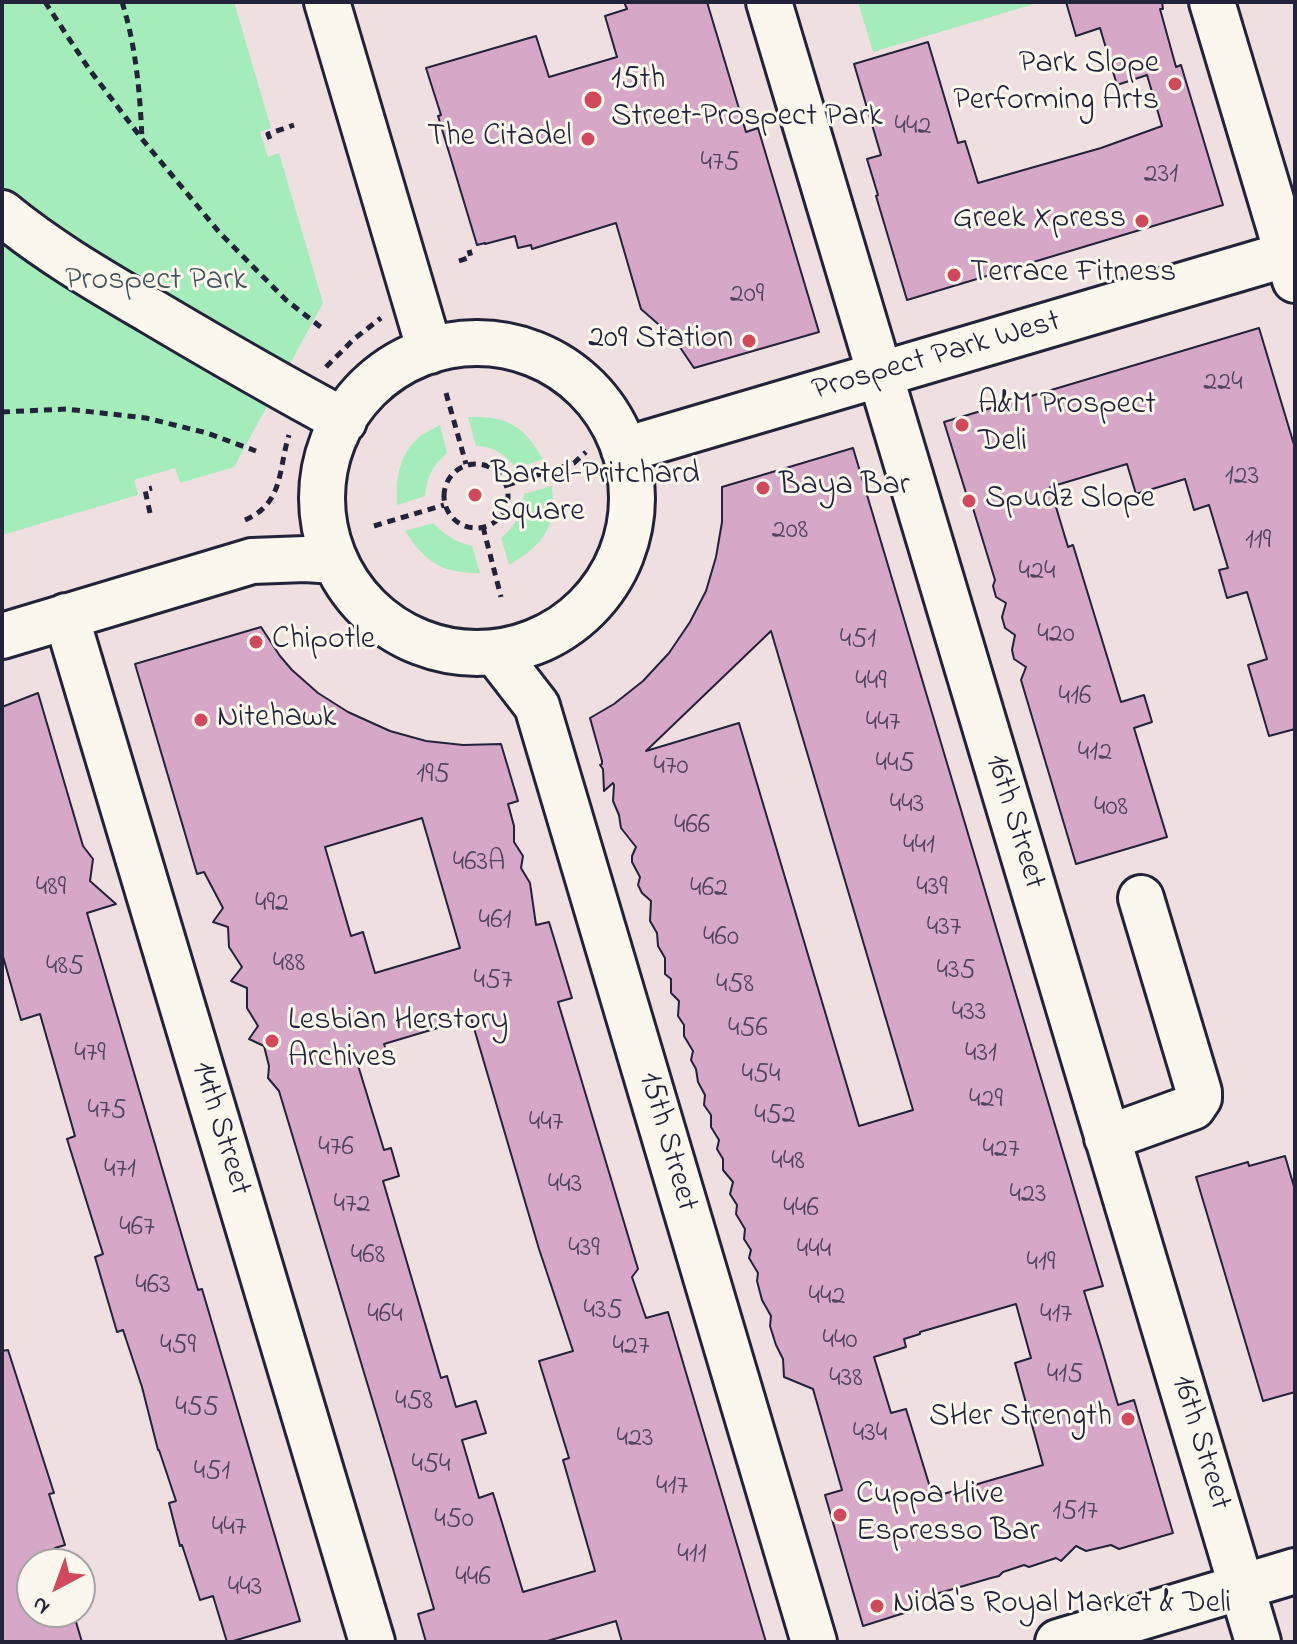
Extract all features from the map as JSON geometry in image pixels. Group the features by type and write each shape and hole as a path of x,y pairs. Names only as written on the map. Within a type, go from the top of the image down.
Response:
{"street":[{"path":"327,2 430,351"},
{"name":"16th Street","path":"769,2 1258,1642"},
{"path":"1212,2 1292,262"},
{"path":"2,213 32,237 129,298 250,370 344,421"},
{"name":"Prospect Park West","path":"624,450 880,375 1292,262"},
{"path":"485,343 511,347 537,356 583,385 601,405 624,450 632,497 625,546 616,569 587,608 542,640 496,653 435,648 386,623 366,606 335,561 324,521 322,496 324,470 332,445 361,397 381,376 407,360 430,351 485,343"},
{"path":"2,636 252,561 335,561"},
{"name":"14th Street","path":"66,616 372,1642"},
{"name":"15th Street","path":"496,653 537,706 814,1642"},
{"path":"1107,1138 1193,1107 1199,1098 1141,898"},
{"path":"1058,1642 1295,1571"}],"path":[{"path":"45,2 89,69 219,232 286,300 322,328"},
{"path":"122,2 140,92 142,139"},
{"path":"270,139 268,134 294,125"},
{"path":"459,261 471,257 469,250"},
{"path":"446,393 466,464"},
{"path":"2,412 66,409 146,418 207,433 256,451"},
{"path":"507,485 574,463"},
{"path":"466,464 486,464 502,476 507,485 506,507 501,516 483,527 463,526 448,514 444,505 443,495 449,476 466,464"},
{"path":"150,513 145,490 152,488"},
{"path":"374,526 444,505"},
{"path":"483,527 501,597"}],"green space":[{"name":"Prospect Park","path":"2,2 234,2 271,128 260,132 268,157 279,153 323,303 234,467 180,483 175,468 134,480 138,495 2,535"},
{"path":"858,2 1041,2 873,52"},
{"path":"468,417 494,418 513,425 528,438 543,459 516,468 498,452 476,446"},
{"path":"440,425 447,453 431,472 425,496 397,505 398,478 406,453 419,437"},
{"path":"552,486 553,512 547,530 531,550 509,565 501,538 517,518 524,494"},
{"path":"433,523 451,538 472,546 480,573 455,571 436,564 420,551 405,531"}],"building":[{"path":"624,2 707,2 746,132 758,128 819,332 694,368 673,337 641,309 616,223 532,249 531,245 518,248 515,236 477,245 426,68 536,36 549,77 617,57 605,16 627,9"},
{"path":"1066,2 1162,2 1163,9 1160,9 1176,67 1181,65 1223,205 907,300 867,159 881,155 854,64 928,42 958,143 965,141 978,183 1101,148 1162,126 1147,75 1117,85 1100,28 1076,36"},
{"path":"1259,328 1295,448 1295,729 1269,736 1248,665 1267,659 1247,592 1227,598 1219,570 1228,568 1209,505 1194,510 1185,479 1136,494 1127,464 1050,487 1068,547 1073,545 1121,702 1144,695 1152,722 1134,728 1167,837 1076,864 1021,680 1026,667 1014,659 1015,635 1005,628 1002,617 1006,603 996,597 995,580 944,422"},
{"path":"853,448 1103,1286 1084,1291 1118,1405 1134,1400 1173,1533 1119,1549 1111,1545 1086,1551 1076,1546 1061,1561 1056,1558 1029,1567 1024,1565 999,1576 929,1596 920,1599 917,1609 863,1626 825,1495 842,1490 813,1389 784,1377 783,1359 770,1326 771,1316 762,1300 758,1273 749,1258 751,1250 744,1239 745,1229 730,1194 733,1182 723,1170 723,1159 717,1149 719,1140 711,1127 711,1115 704,1105 705,1095 691,1060 693,1051 678,1016 679,1001 671,993 671,979 665,974 665,958 650,921 651,901 638,885 640,877 632,862 636,847 621,828 613,801 613,783 604,791 602,761 590,718 643,681 669,653 690,622 706,591 716,557 722,522 722,487","holes":["771,631 913,1110 859,1126 739,723 646,751","1016,1304 1031,1358 1015,1363 1043,1465 933,1497 906,1409 891,1413 874,1357 906,1347 904,1339 920,1332"]},
{"path":"261,627 292,670 318,693 348,712 390,731 426,741 463,745 501,744 518,801 508,804 514,826 514,842 523,856 521,868 530,883 536,925 549,922 572,998 558,1002 638,1269 632,1277 646,1318 668,1312 766,1642 622,1642 616,1621 544,1642 426,1642 418,1614 434,1609 391,1462 279,1091 268,1078 269,1066 264,1046 249,1039 258,1026 247,1008 247,988 231,981 242,967 229,947 228,927 213,922 223,908 204,872 197,874 135,664","holes":["422,818 460,948 375,973 363,932 351,936 325,847","471,1018 539,1249 573,1351 539,1361 569,1458 563,1460 595,1571 523,1592 493,1493 479,1498 462,1440 486,1433 476,1401 456,1407 447,1376 441,1378 383,1181 399,1176 391,1148 384,1150 357,1062 387,1053 384,1044"]},
{"path":"38,693 83,846 93,859 90,881 116,904 87,913 300,1621 230,1642 227,1642 213,1596 200,1600 180,1546 169,1503 176,1501 158,1450 142,1387 123,1330 117,1332 95,1257 103,1254 67,1139 75,1136 40,1014 21,1020 2,953 2,707"},
{"path":"1285,1156 1295,1190 1295,1392 1263,1401 1196,1177 1248,1162 1249,1166"},
{"path":"8,1350 54,1493 49,1494 65,1545 16,1548 16,1628 78,1628 82,1642 2,1642 2,1351"}],"place":[{"name":"Park Slope Performing Arts","path":"1175,84"},
{"name":"15th Street–Prospect Park","path":"593,100"},
{"name":"The Citadel","path":"588,139"},
{"name":"Greek Xpress","path":"1142,221"},
{"name":"Terrace Fitness","path":"954,275"},
{"name":"209 Station","path":"749,341"},
{"name":"A&M Prospect Deli","path":"962,425"},
{"name":"Baya Bar","path":"763,488"},
{"name":"Bartel-Pritchard Square","path":"475,495"},
{"name":"Spudz Slope","path":"969,501"},
{"name":"Chipotle","path":"256,642"},
{"name":"Nitehawk","path":"201,720"},
{"name":"Lesbian Herstory Archives","path":"272,1041"},
{"name":"SHer Strength","path":"1128,1419"},
{"name":"Cuppa Hive Espresso Bar","path":"840,1515"},
{"name":"Nida's Royal Market & Deli","path":"877,1606"}]}
